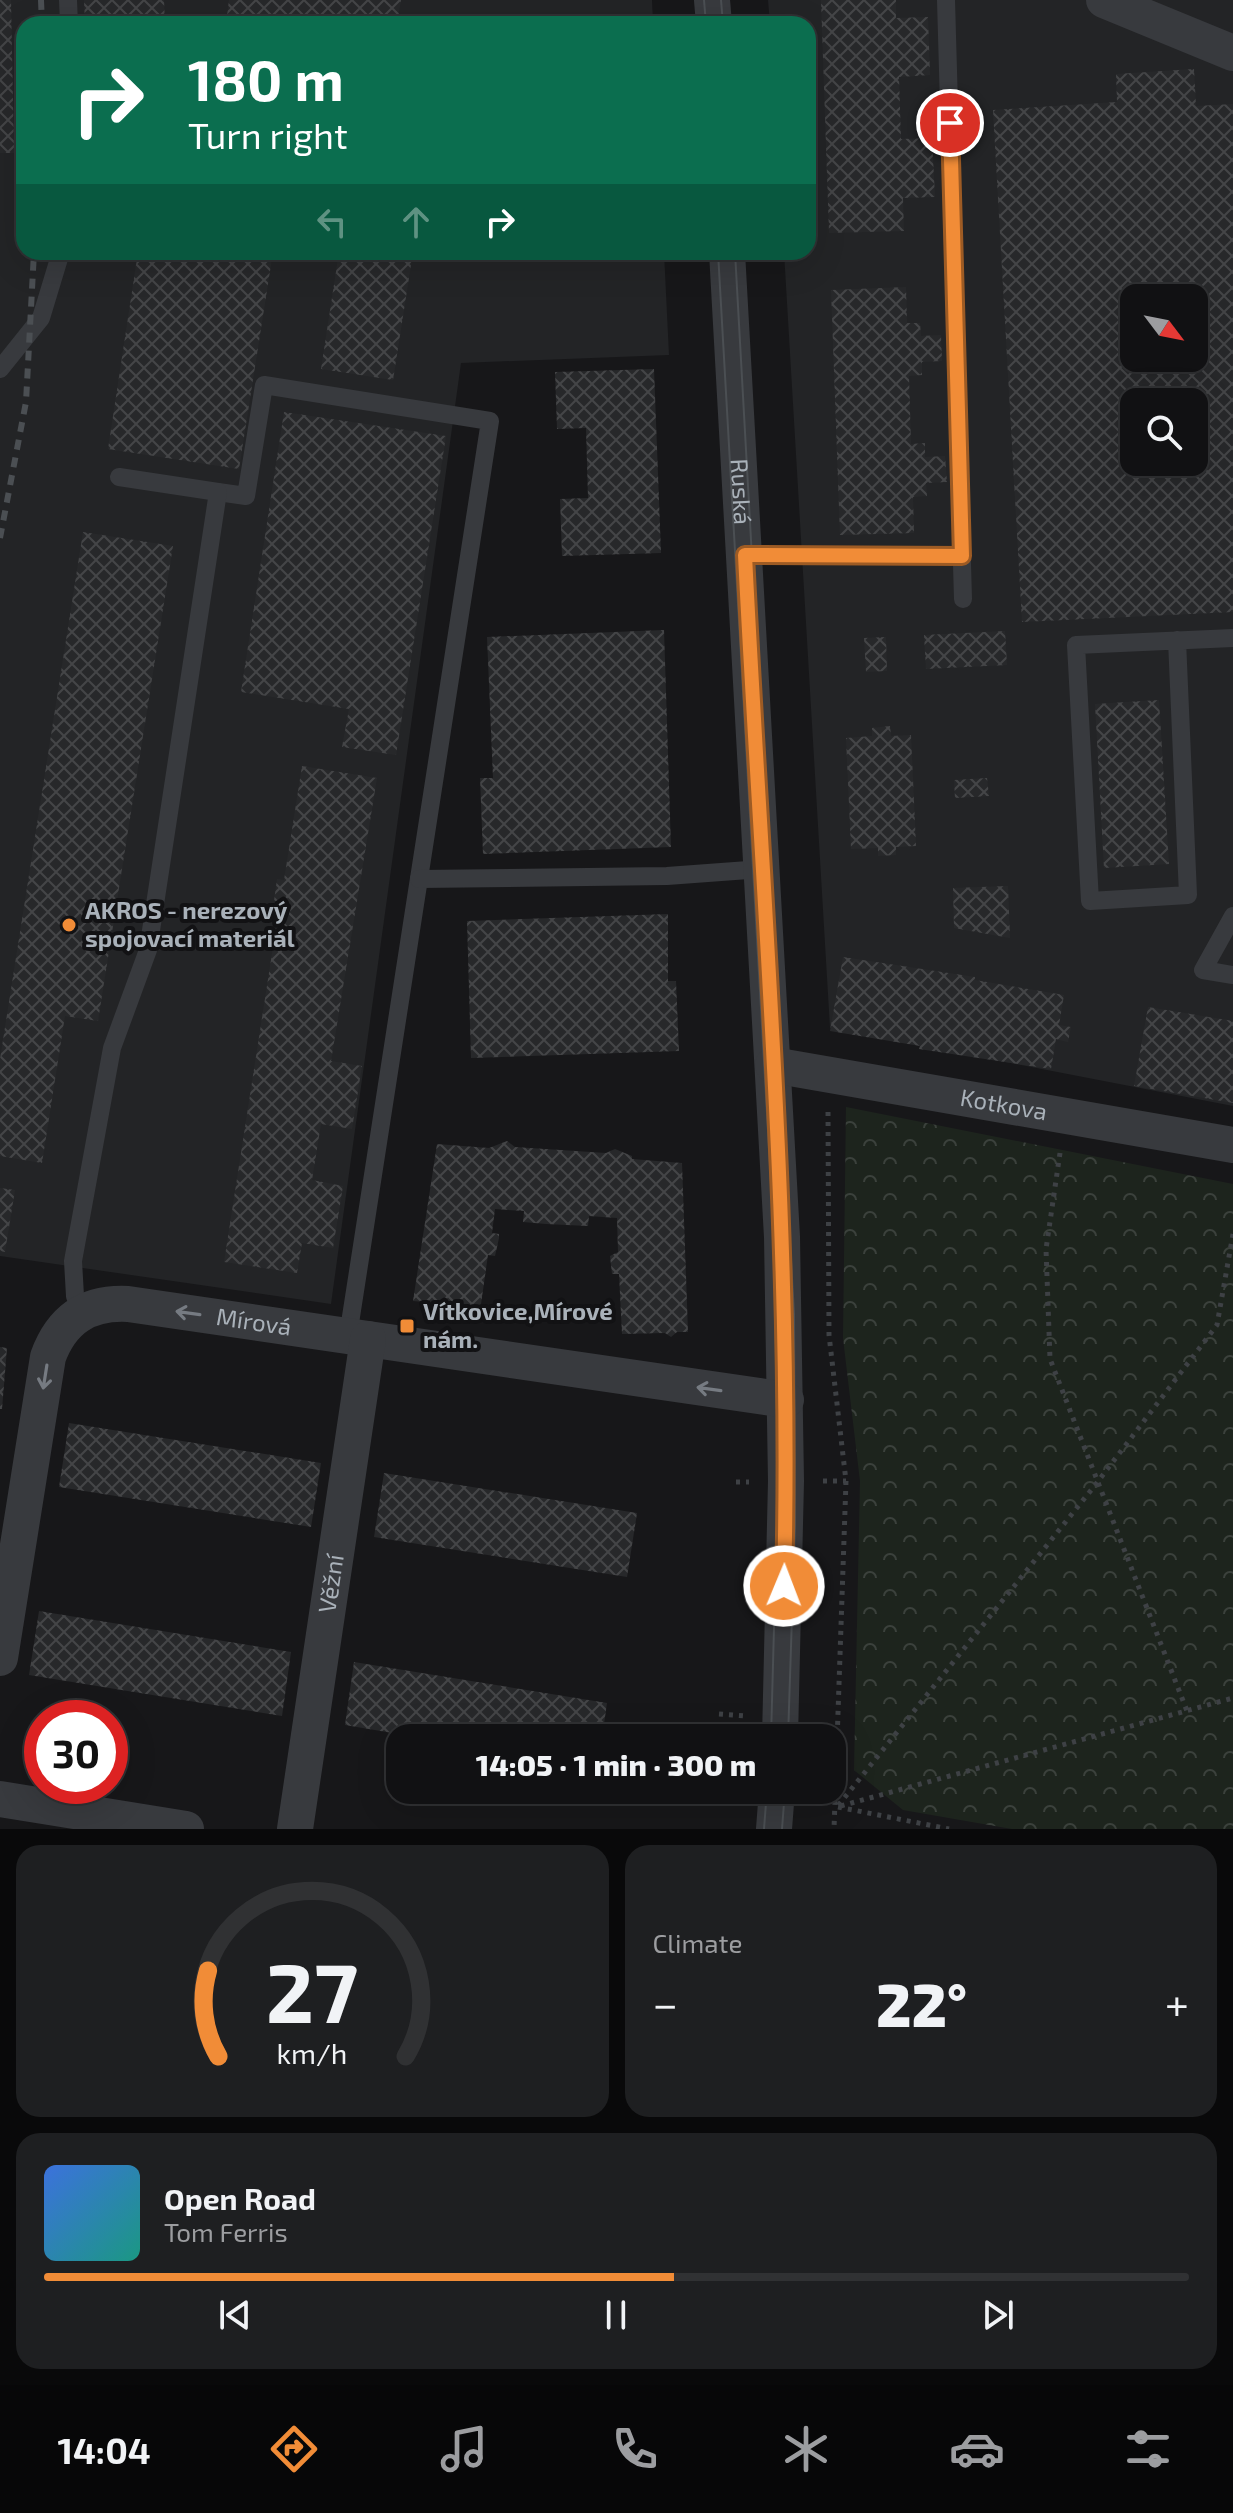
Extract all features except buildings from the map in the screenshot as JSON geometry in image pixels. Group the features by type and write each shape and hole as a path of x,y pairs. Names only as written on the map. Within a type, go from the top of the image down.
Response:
{"street":[{"path":"1104,0 1233,53"},
{"name":"Ruská","path":"727,260 773,1065 786,1400 780,1724"},
{"name":"Kotkova","path":"773,1065 1233,1145"},
{"name":"Mírová","path":"81,1312 110,1303 128,1304 786,1400"},
{"path":"0,1658 48,1357 63,1327 81,1312"},
{"name":"Věžní","path":"295,1829 358,1338"},
{"path":"0,1799 186,1829"},
{"path":"774,1829 776,1804"}],"lane":[{"path":"946,0 963,599"},
{"path":"0,369 41,318 59,260"},
{"path":"119,477 246,496 264,385 490,421 419,879 358,1338"},
{"path":"81,1312 73,1283 73,1261 112,1048 148,950 218,492"},
{"path":"745,555 962,556"},
{"path":"1177,640 1188,895 1090,901 1076,645 1177,640 1233,638"},
{"path":"419,879 667,876 762,869"},
{"path":"1233,916 1203,970 1233,975"}],"path":[{"path":"828,1075 829,1335 846,1481 834,1829"},
{"path":"1066,1116 1046,1249 1050,1359 1096,1484 1187,1711"},
{"path":"837,1807 1096,1484 1217,1325 1233,1234"},
{"path":"837,1807 1233,1698"},
{"path":"837,1807 949,1829"}],"shaded area":[{"path":"0,0 652,0 653,16 16,16 16,260 664,260 669,355 461,363 331,1304 0,1256"},
{"path":"768,0 1233,0 1233,1106 830,1028 784,260 816,260 816,16 769,16"}],"green space":[{"path":"846,1107 1233,1184 1233,1829 1012,1829 903,1810 854,1770 860,1481 843,1338"}],"tram line":[{"path":"704,0 705,16"},
{"path":"721,0 722,16"},
{"path":"718,260 774,1237 778,1481 771,1724"},
{"path":"735,260 794,1314 795,1525 788,1724"},
{"path":"764,1829 766,1804"},
{"path":"782,1829 784,1804"}],"railway":[{"path":"41,0 42,16"},
{"path":"0,538 26,402 34,260"}],"place":[{"name":"AKROS - nerezový spojovací materiál","path":"69,925"},
{"name":"Vítkovice,Mírové nám.","path":"407,1326"}],"route":[{"path":"784,1586 786,1400 782,1237 745,555 962,556 950,123"}]}
